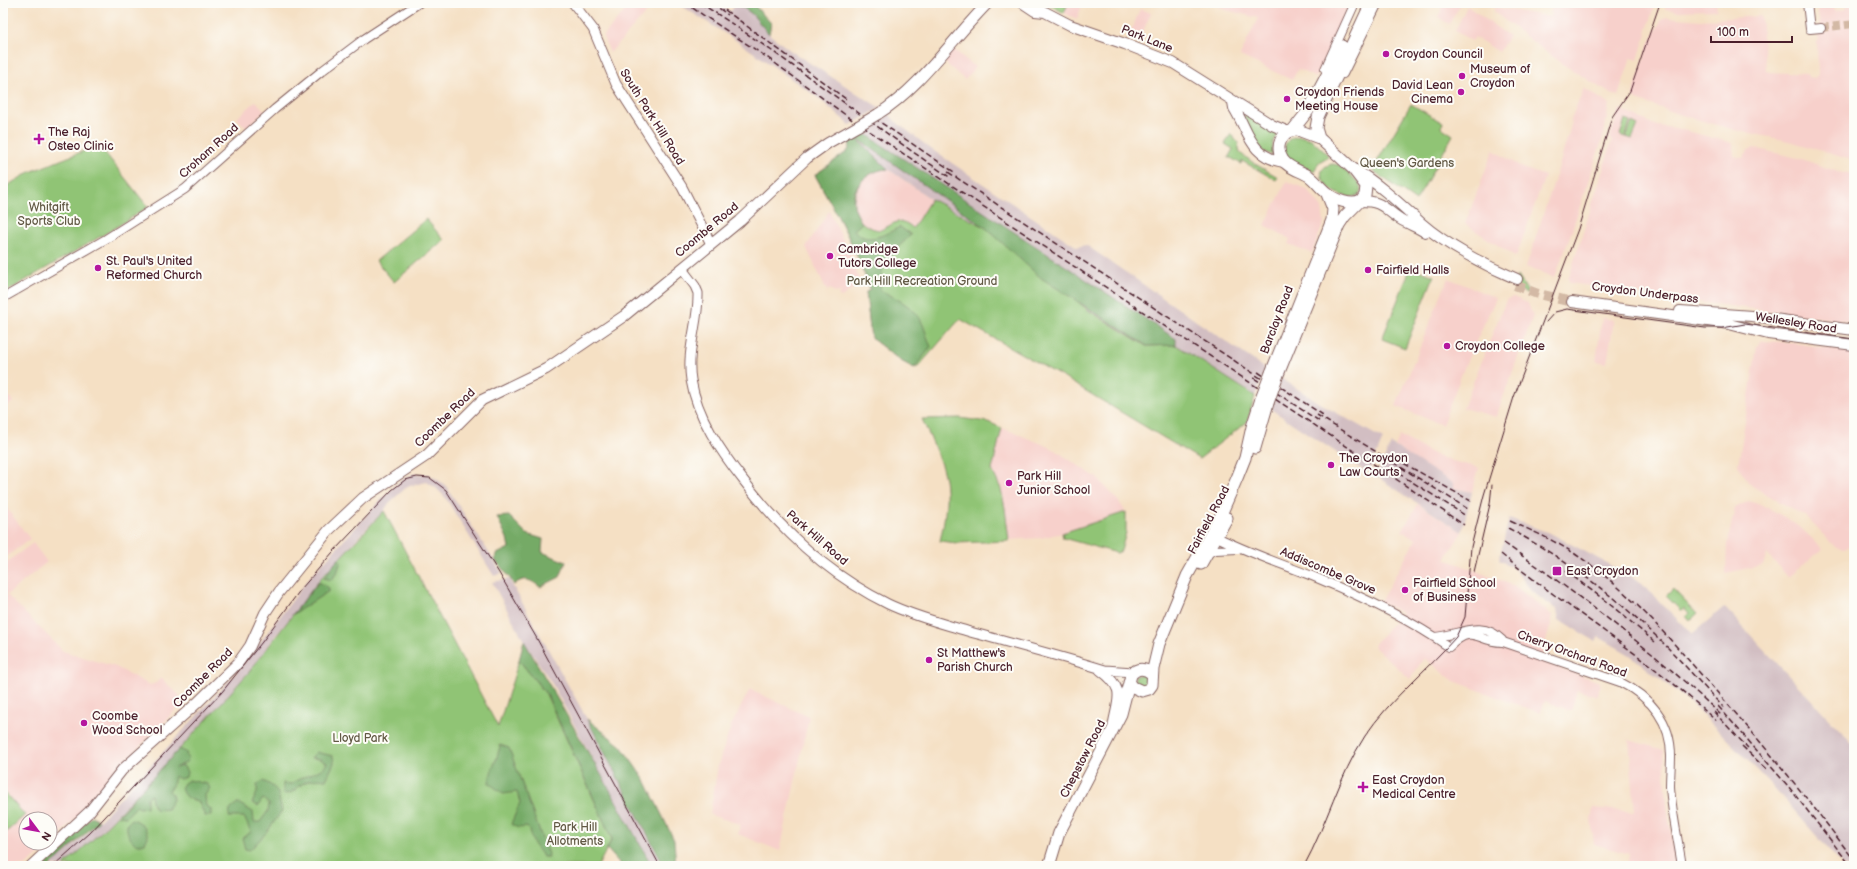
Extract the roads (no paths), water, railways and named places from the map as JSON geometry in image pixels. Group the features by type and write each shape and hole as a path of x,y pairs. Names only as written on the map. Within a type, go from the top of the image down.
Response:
{"highway":[{"path":"1290,131 1306,132 1319,138 1353,169 1366,186 1365,195 1360,202 1346,201 1327,194 1312,178 1284,162 1278,151 1278,145 1282,138 1304,116 1322,85 1363,3"},
{"path":"1319,138 1316,128 1317,121 1341,65 1371,3"},
{"name":"Barclay Road","path":"1248,458 1264,401 1332,220 1333,209 1327,194"},
{"name":"Barclay Road","path":"1274,375 1339,225 1345,216 1360,202"},
{"name":"Fairfield Road","path":"1182,591 1208,553 1228,498 1248,458"},
{"name":"Fairfield Road","path":"1152,674 1159,644 1187,576 1214,536"},
{"name":"Fairfield Road","path":"1133,675 1159,644"},
{"path":"1146,670 1152,674 1153,679 1151,688 1142,691 1133,688 1133,675 1146,670"},
{"name":"Chepstow Road","path":"1048,866 1059,833 1121,714 1133,675"},
{"name":"Chepstow Road","path":"1121,714 1142,691"},
{"name":"Chepstow Road","path":"1053,866 1069,815"}],"main road":[{"name":"South Park Hill Road","path":"573,3 593,29 616,84 682,187 711,244"},
{"name":"Coombe Road","path":"31,866 89,812 122,770 238,663 250,646 263,617 279,592 329,530 352,507 370,492 426,456 482,400 497,391 534,376 568,355 639,304 770,194 807,158 828,143 878,114 910,88 985,5 992,3"},
{"name":"Park Lane","path":"1014,3 1029,4 1070,25 1117,41 1173,63 1204,81 1233,102 1239,103 1272,125 1290,131"},
{"path":"1233,102 1234,108 1254,147 1267,157 1284,162"},
{"path":"1353,169 1370,178 1413,213 1422,223 1464,252 1516,282 1471,263 1412,223 1400,219 1380,203 1360,202"},
{"name":"Park Hill Road","path":"682,269 695,286 698,293 689,370 696,401 714,436 735,469 758,499 790,532 834,570 860,588 893,606 943,624 1105,670 1133,675"},
{"name":"Croydon Underpass","path":"1573,299 1658,309 1713,318"},
{"name":"Wellesley Road","path":"1713,318 1752,316 1854,330"},
{"name":"Wellesley Road","path":"1713,318 1768,334 1854,345"},
{"path":"1095,667 1114,682 1118,689 1112,731"}],"street":[{"name":"Croham Road","path":"3,298 106,239 185,189 269,114 323,70 364,39 419,3"},
{"path":"1322,85 1331,53 1355,3"},
{"path":"1329,95 1349,63 1378,3"},
{"path":"1807,3 1810,29 1821,28"},
{"name":"Addiscombe Grove","path":"1214,536 1241,549 1317,579 1379,606 1404,618 1449,647 1460,635"},
{"path":"1208,553 1219,550 1241,549"},
{"name":"Cherry Orchard Road","path":"1460,635 1472,634 1498,642 1504,642 1620,682 1648,699 1664,723 1668,732 1671,754 1672,799 1682,866"},
{"path":"1434,636 1460,635"}],"tunnel":[{"path":"1821,28 1854,24"},
{"path":"1515,285 1535,293 1572,302"}],"tram line":[{"path":"1304,866 1320,834 1340,784 1365,736 1397,697 1456,637 1465,617 1471,547 1484,495 1514,397 1578,229 1612,117 1630,91 1660,3"},
{"path":"1546,322 1555,312 1567,309 1705,328 1722,328 1745,324 1854,339"},
{"path":"53,866 90,833 222,692 262,642 301,589 333,552 392,490 405,480 417,477 430,478 446,490 499,573 536,637 660,866"},
{"path":"1474,572 1490,504 1492,485"}],"railway":[{"path":"685,3 768,58 851,119 1464,525"},
{"path":"700,3 764,45 951,178"},
{"path":"712,3 728,15"},
{"path":"725,10 846,99"},
{"path":"874,118 954,172"},
{"path":"948,172 1262,379"},
{"path":"1258,372 1323,415"},
{"path":"1254,378 1319,421"},
{"path":"1317,415 1468,509"},
{"path":"1396,459 1471,501"},
{"path":"1398,473 1466,516"},
{"path":"1510,521 1551,540 1575,554 1595,568 1632,600 1667,636 1752,732 1804,795 1854,860"},
{"path":"1508,528 1548,551 1603,590 1664,644 1724,708"},
{"path":"1504,543 1561,583 1643,646 1696,691 1721,715"},
{"path":"1501,554 1638,656 1691,698 1716,721"},
{"path":"1566,571 1607,602 1655,642"},
{"path":"1718,706 1788,786 1851,866"},
{"path":"1714,712 1748,748"},
{"path":"1742,746 1766,769"}],"place":[{"name":"Croydon Council","path":"1386,54"},
{"name":"Museum of Croydon","path":"1462,76"},
{"name":"David Lean Cinema","path":"1461,92"},
{"name":"Croydon Friends Meeting House","path":"1287,99"},
{"name":"The Raj Osteo Clinic","path":"39,139"},
{"name":"Cambridge Tutors College","path":"830,256"},
{"name":"St. Paul's United Reformed Church","path":"98,268"},
{"name":"Fairfield Halls","path":"1368,270"},
{"name":"Croydon College","path":"1447,346"},
{"name":"The Croydon Law Courts","path":"1331,465"},
{"name":"Park Hill Junior School","path":"1009,483"},
{"name":"East Croydon","path":"1557,571"},
{"name":"Fairfield School of Business","path":"1405,590"},
{"name":"St Matthew's Parish Church","path":"929,660"},
{"name":"Coombe Wood School","path":"84,723"},
{"name":"East Croydon Medical Centre","path":"1363,787"}],"park label":[{"name":"Queen's Gardens","path":"1407,163"},
{"name":"Whitgift Sports Club","path":"49,214"},
{"name":"Park Hill Recreation Ground","path":"922,281"},
{"name":"Lloyd Park","path":"360,738"},
{"name":"Park Hill Allotments","path":"575,834"}]}
